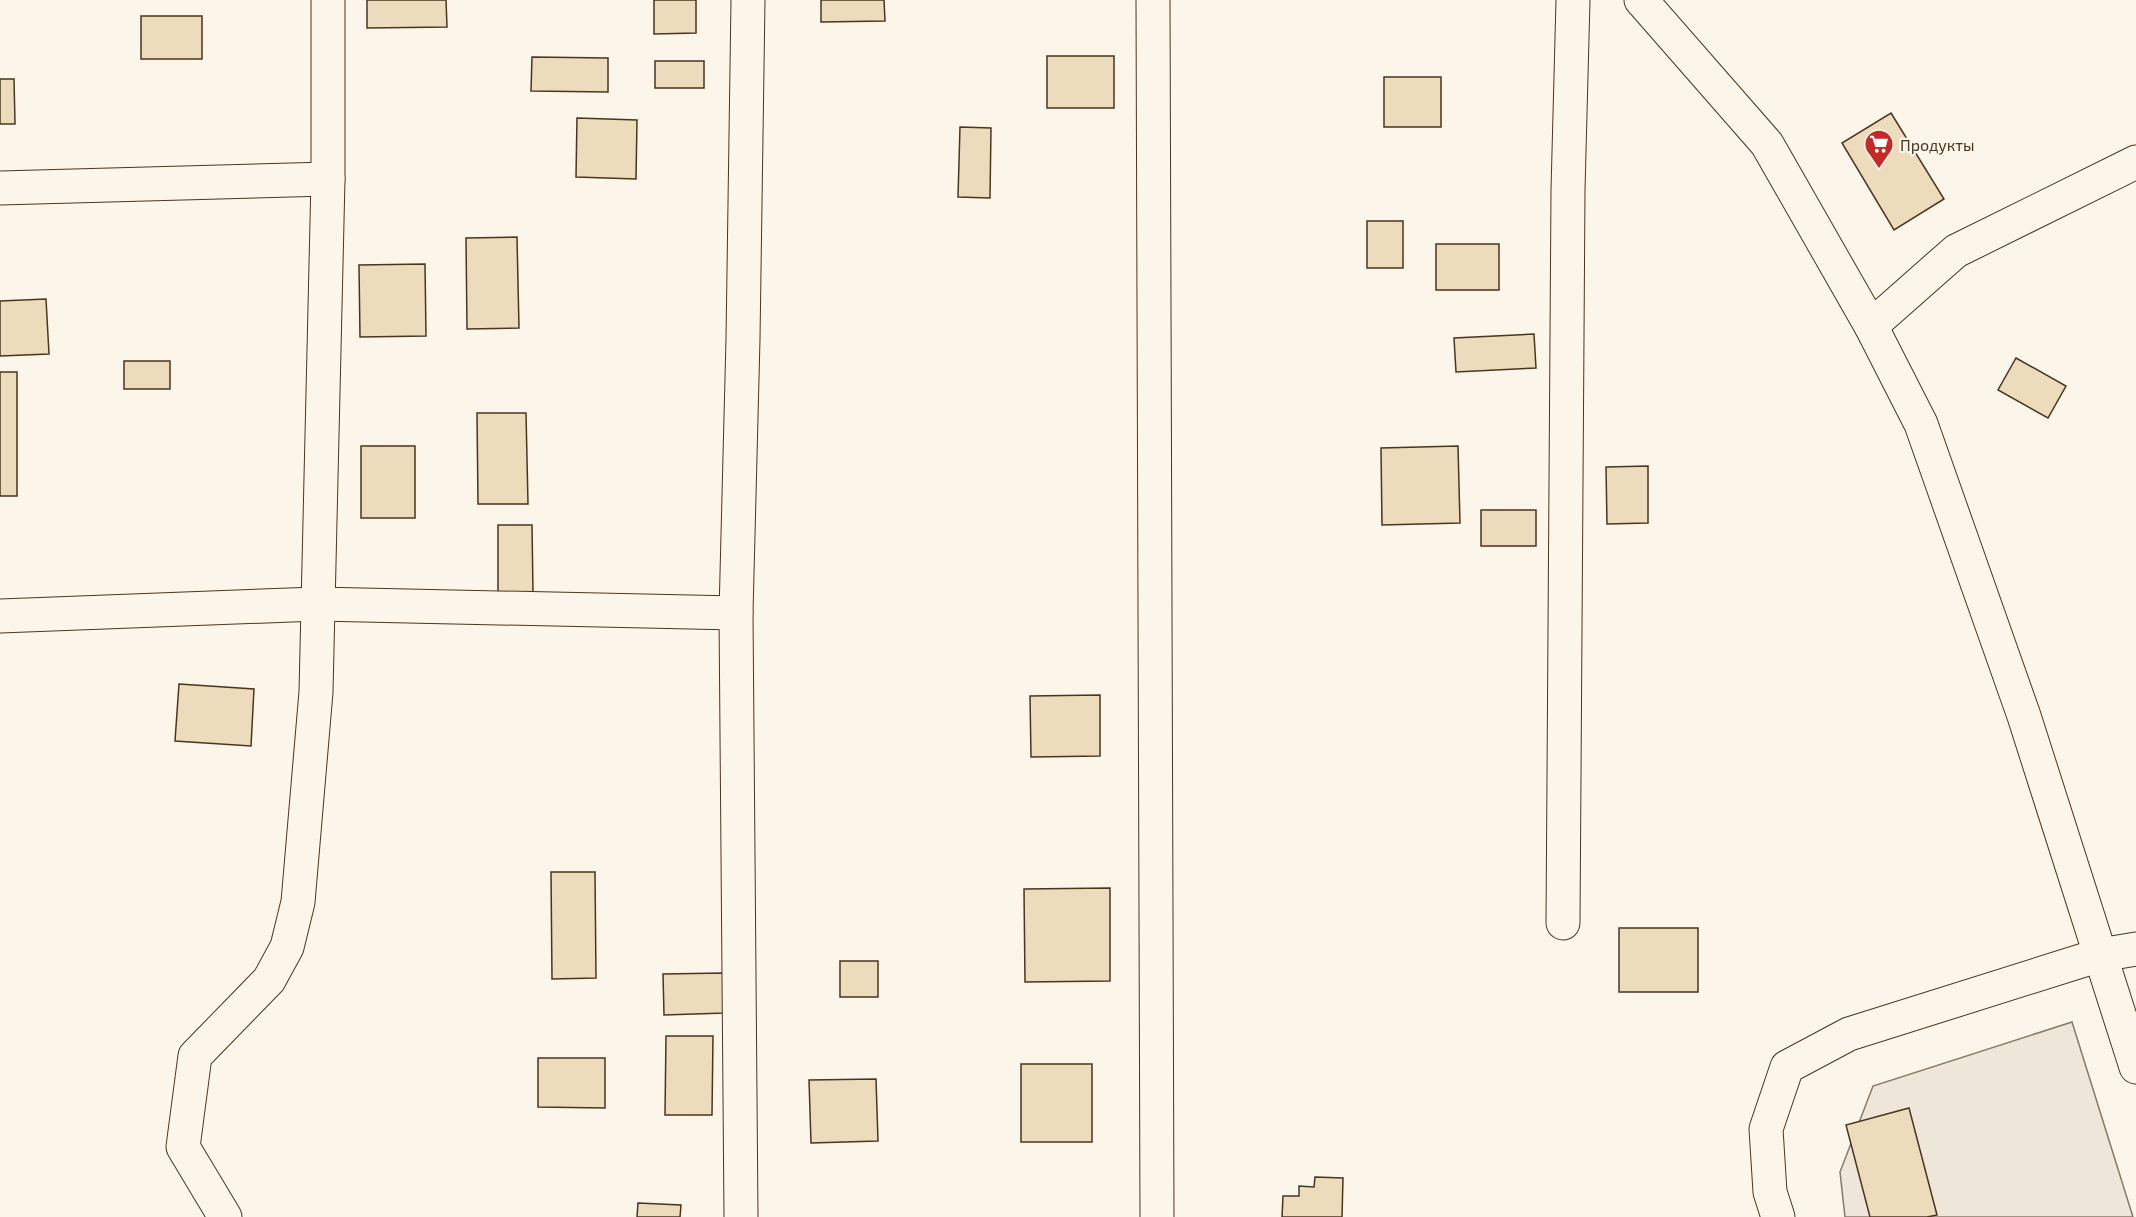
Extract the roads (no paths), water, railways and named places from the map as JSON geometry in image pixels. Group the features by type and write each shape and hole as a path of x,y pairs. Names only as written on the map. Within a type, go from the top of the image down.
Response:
{"street":[{"path":"225,1217 183,1147 195,1056 269,980 287,947 298,902 316,692 328,179 328,0"},
{"path":"741,1217 736,613 748,0"},
{"path":"1153,0 1157,1217"},
{"path":"1563,923 1568,190 1572,0"},
{"path":"1641,0 1767,144 1871,326 1921,424 2024,716 2136,1067"},
{"path":"1871,326 1956,251 2136,162"},
{"path":"0,188 328,179"},
{"path":"0,616 317,604 736,613"},
{"path":"1778,1217 1770,1192 1766,1128 1787,1067 1850,1034 2100,955 2136,949"}],"place":[{"name":"Продукты","path":"1879,170"}]}
